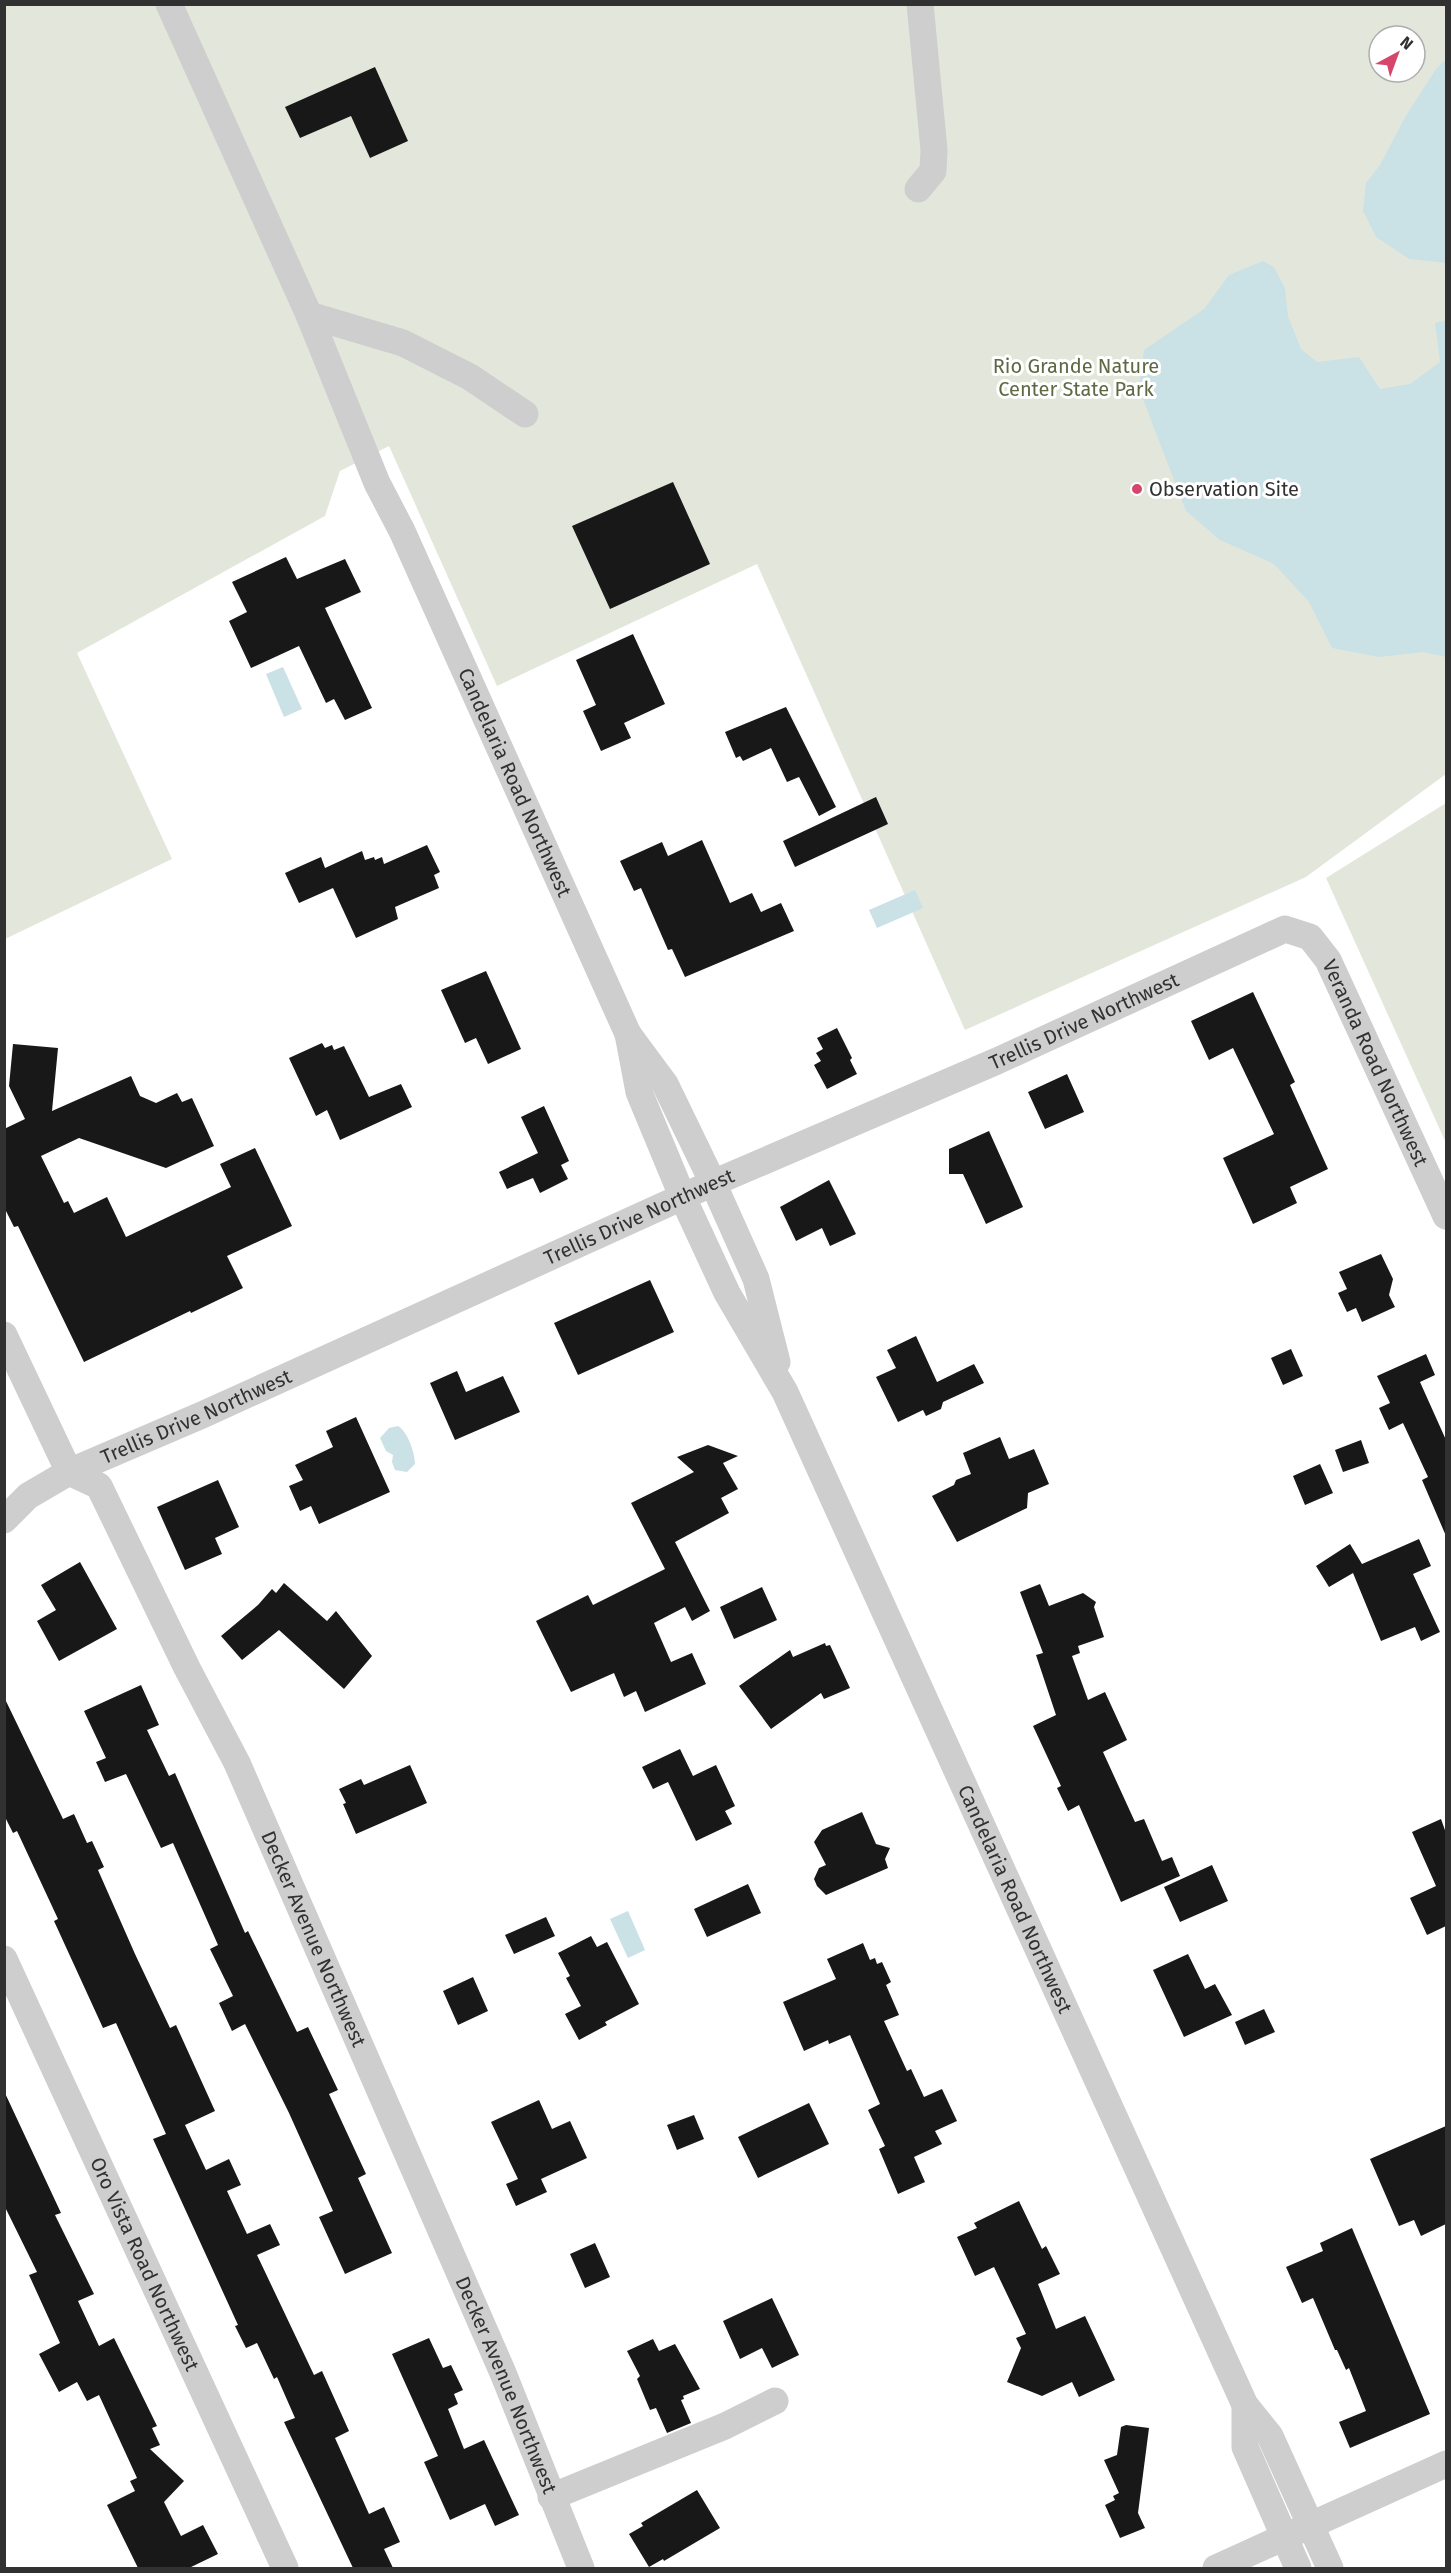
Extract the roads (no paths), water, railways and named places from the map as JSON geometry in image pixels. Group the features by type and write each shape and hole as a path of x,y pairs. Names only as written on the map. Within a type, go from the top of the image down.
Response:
{"street":[{"name":"Candelaria Road Northwest","path":"169,4 309,315 377,483 402,531 628,1034 665,1084 756,1279 784,1392"},
{"path":"918,189 933,171 934,150 920,4"},
{"path":"309,315 404,343 470,377 525,414"},
{"name":"Trellis Drive Northwest","path":"4,1520 28,1497 69,1472 202,1415 713,1183 997,1061 1285,929"},
{"name":"Veranda Road Northwest","path":"1285,929 1310,937 1328,960 1446,1216"},
{"name":"Candelaria Road Northwest","path":"628,1034 639,1092 683,1198 727,1293 784,1392 1245,2405 1270,2436 1330,2568"},
{"path":"4,1335 69,1472"},
{"name":"Decker Avenue Northwest","path":"69,1472 99,1486 187,1668 237,1763 498,2363 581,2568"},
{"name":"Oro Vista Road Northwest","path":"4,1959 285,2568"},
{"path":"551,2497 724,2426 775,2401"},
{"name":"Candelaria Road Northwest","path":"1245,2405 1245,2447 1298,2568"},
{"path":"1216,2568 1446,2464"}],"water":[{"path":"1446,59 1446,263 1409,259 1376,237 1363,211 1366,183 1380,165 1405,117 1436,69"},
{"path":"1263,261 1274,267 1285,288 1288,316 1301,349 1317,362 1359,357 1380,389 1410,384 1440,362 1435,323 1446,320 1446,657 1423,652 1379,657 1332,648 1309,602 1274,564 1220,540 1186,511 1139,389 1144,350 1204,309 1229,275"},
{"path":"283,667 302,709 284,717 266,674"},
{"path":"915,890 923,908 877,928 869,910"},
{"path":"398,1426 408,1438 414,1454 415,1464 407,1472 395,1470 392,1462 393,1455 386,1451 380,1438 389,1428"},
{"path":"628,1911 645,1950 628,1958 610,1919"}],"place":[{"name":"Observation Site","path":"1137,489"}],"park label":[{"name":"Rio Grande Nature Center State Park","path":"1076,378"}]}
